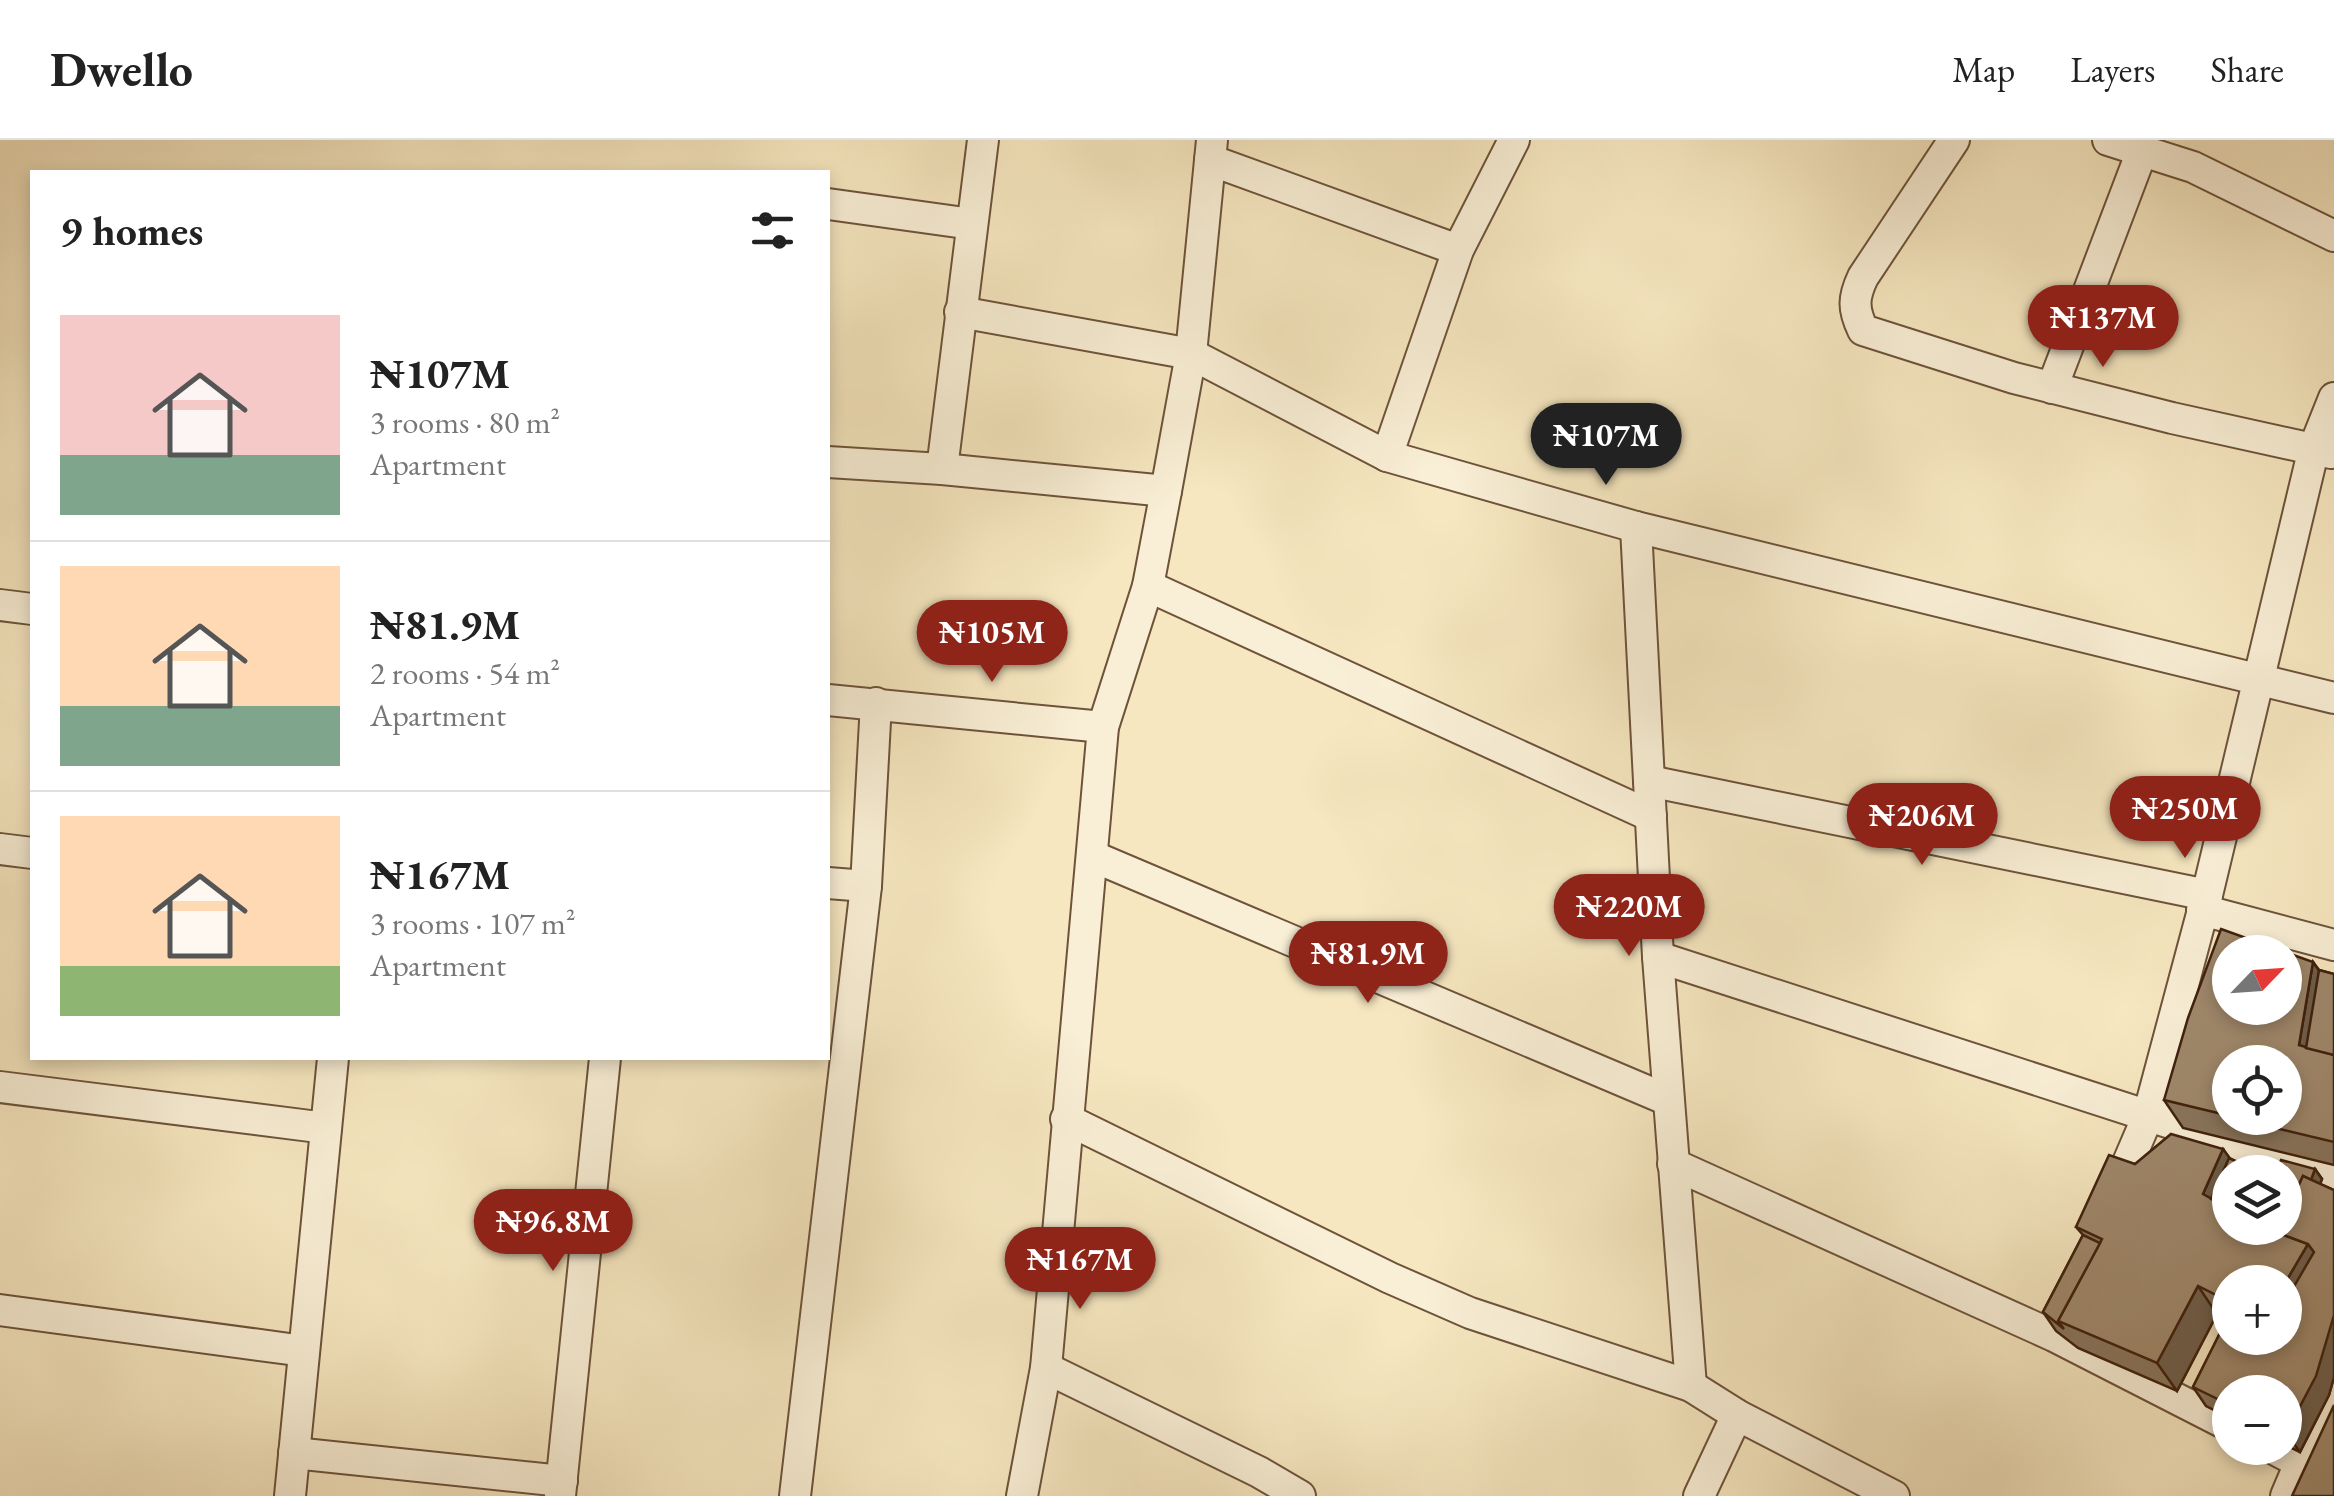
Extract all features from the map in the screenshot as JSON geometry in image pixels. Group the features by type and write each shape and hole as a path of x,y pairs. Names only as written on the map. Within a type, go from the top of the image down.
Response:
{"street":[{"path":"942,469 983,140"},
{"path":"1387,456 1458,250 1514,140"},
{"path":"1954,140 1863,277 1854,297 1855,313 1863,330 2052,388 2324,451"},
{"path":"2108,140 2142,151 2199,153 2334,236"},
{"path":"1022,1496 1046,1368 1103,727 1148,586 1166,491 1191,354 1211,150 1458,250"},
{"path":"2052,388 2142,151"},
{"path":"830,204 972,224"},
{"path":"960,312 1191,354 1387,456 1636,528 2334,698"},
{"path":"2102,1224 2148,1116 2205,903 2258,679 2324,451 2334,398"},
{"path":"830,462 1166,491"},
{"path":"1636,528 1658,957 1691,1386"},
{"path":"1148,586 1651,816"},
{"path":"0,605 30,609"},
{"path":"830,700 1103,727"},
{"path":"795,1496 866,886 876,704"},
{"path":"1649,781 2205,903 2334,945"},
{"path":"0,848 30,853"},
{"path":"1092,856 1668,1100"},
{"path":"830,883 866,886"},
{"path":"1658,957 2334,1176"},
{"path":"290,1496 334,1060"},
{"path":"294,1452 561,1489 605,1060"},
{"path":"0,1087 326,1128"},
{"path":"1066,1119 1390,1278 1470,1313 1691,1386 1737,1415 1894,1496"},
{"path":"1673,1164 2059,1324 2212,1415"},
{"path":"0,1310 304,1350"},
{"path":"1046,1368 1287,1493"},
{"path":"2302,1460 2334,1383"},
{"path":"1699,1496 1737,1415"},
{"path":"2286,1496 2300,1465"}],"building":[{"path":"2212,953 2212,1025 2302,1025 2302,958 2313,962 2299,1045 2212,1045 2212,1112 2164,1100"},
{"path":"2319,970 2334,974 2334,1055 2306,1048"},
{"path":"2302,1046 2334,1055 2334,1142 2302,1134"},
{"path":"2171,1134 2223,1149 2220,1155 2212,1155 2212,1174 2203,1194 2212,1199 2212,1245 2308,1244 2296,1265 2212,1265 2212,1293 2198,1286 2157,1363 2058,1321 2102,1239 2076,1227 2109,1155 2135,1164"},
{"path":"2302,1166 2315,1169 2311,1180 2303,1176"},
{"path":"2302,1178 2334,1190 2334,1315 2316,1376 2302,1403 2302,1375 2212,1375 2212,1396 2193,1387 2212,1349 2212,1355 2302,1355 2302,1273 2314,1252 2302,1242"},
{"path":"2083,1235 2100,1243 2058,1321 2064,1329 2043,1312"},
{"path":"2334,1405 2334,1496 2292,1496"}]}
